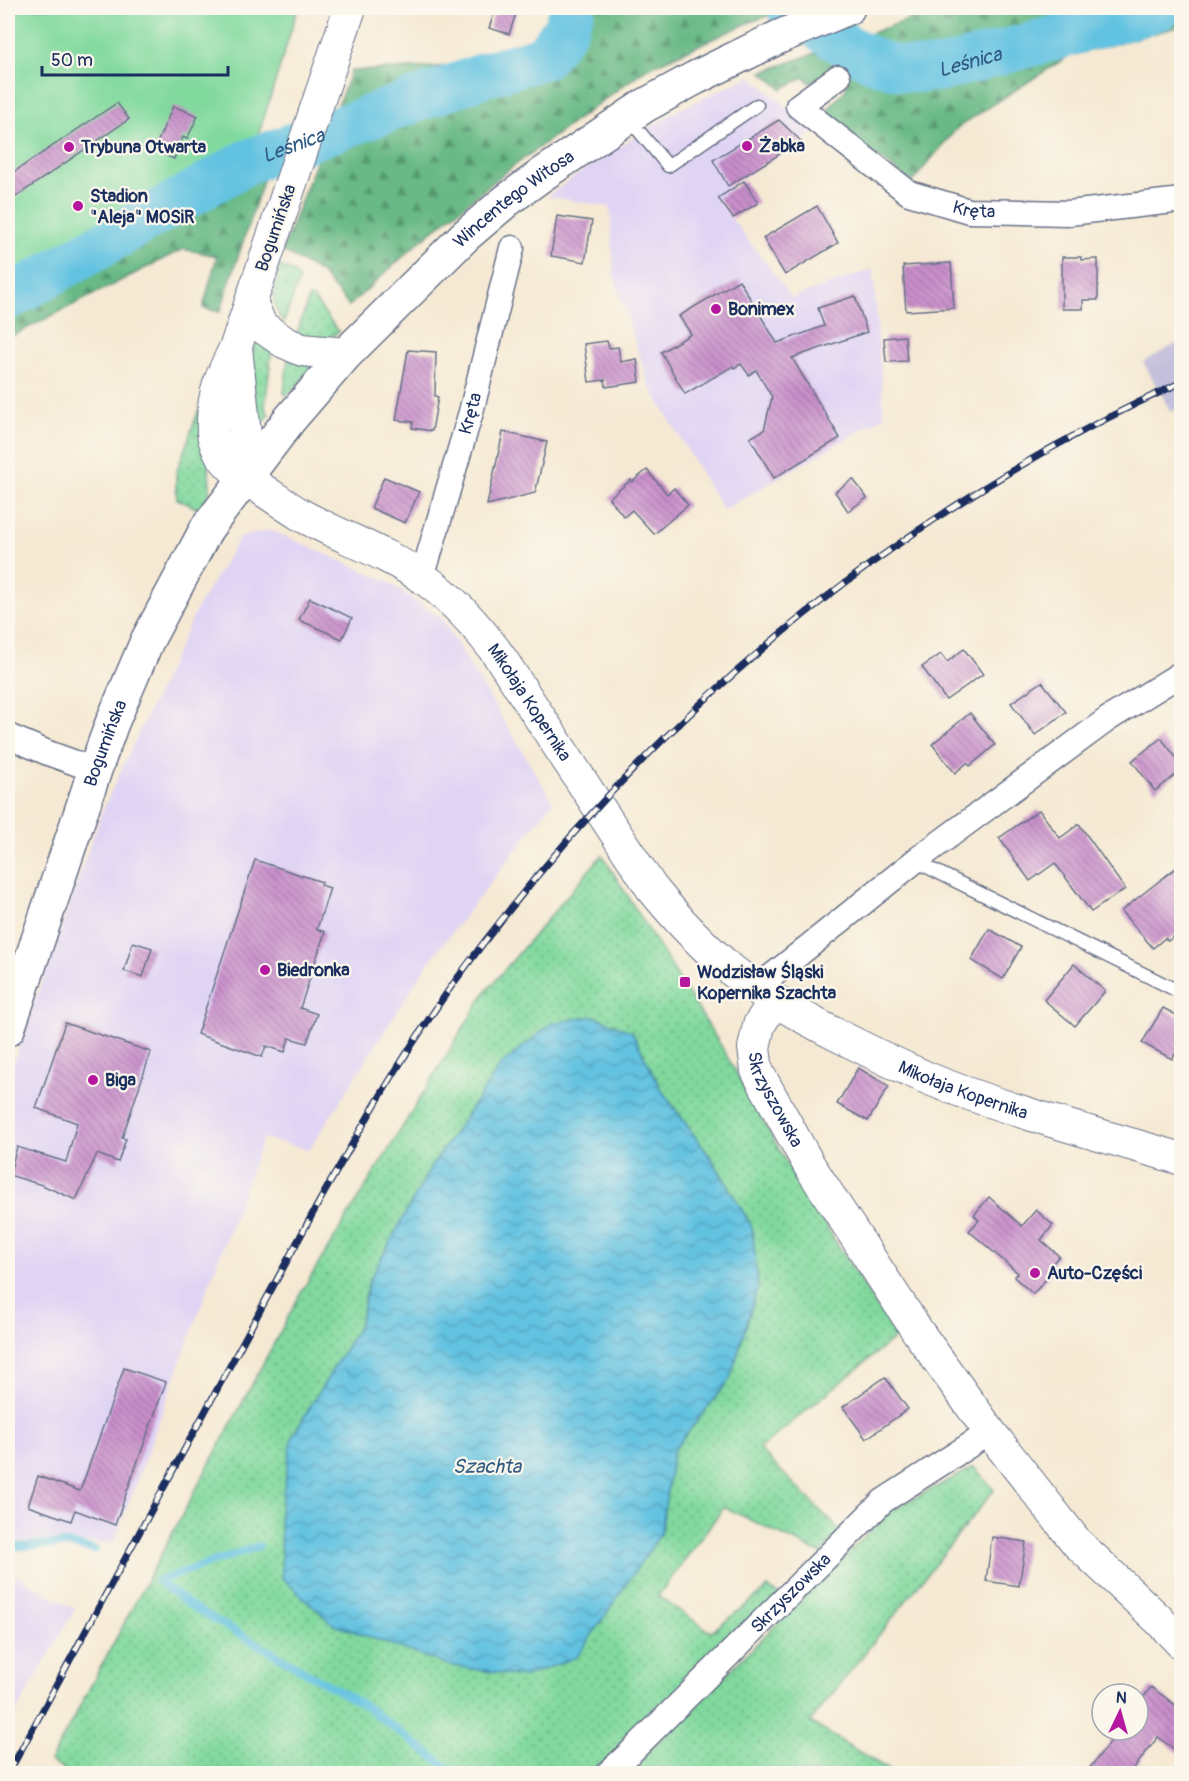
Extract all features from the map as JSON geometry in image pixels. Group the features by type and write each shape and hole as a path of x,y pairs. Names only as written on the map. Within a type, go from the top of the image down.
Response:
{"main road":[{"name":"Wincentego Witosa","path":"244,477 346,354 465,236 506,201 627,118 694,78 779,37 848,8"},
{"name":"Bogumińska","path":"8,1029 94,770 147,641 207,528 244,477"}],"street":[{"name":"Bogumińska","path":"244,477 246,445 236,346 350,8"},
{"name":"Kręta","path":"838,76 798,106 909,193 969,211 1069,213 1182,200"},
{"name":"Kręta","path":"421,576 471,412 512,248"},
{"path":"250,302 261,326 284,342 302,351 346,354"},
{"name":"Mikołaja Kopernika","path":"244,477 300,514 421,576 451,600 490,643 638,869 665,904 705,947 766,995 830,1032 941,1084 1029,1114 1182,1159"},
{"path":"766,995 773,975 915,861 1108,719 1182,673"},
{"path":"8,736 94,770"},
{"name":"Skrzyszowska","path":"766,995 754,1048 757,1071 815,1174 918,1332 990,1432 1077,1543 1182,1644"},
{"name":"Skrzyszowska","path":"607,1773 631,1752 883,1501 990,1432"}],"lane":[{"path":"627,118 668,166 757,105"},
{"path":"915,861 1182,993"}],"shaded area":[{"path":"751,76 816,132 729,186 731,189 717,199 792,298 873,269 884,417 723,510 649,385 614,276 610,207 547,196 603,157 678,110"},
{"path":"1181,341 1181,407 1171,412 1143,362"},
{"path":"271,530 387,581 442,619 553,802 428,963 309,1150 263,1138 114,1543 8,1541 8,1078 103,809 197,608 240,537"},
{"path":"8,1571 75,1609 8,1727"}],"green space":[{"name":"Stadion \"Aleja\" MOSiR","path":"8,8 298,8 255,146 8,288"},
{"path":"564,8 789,8 748,23 646,69 507,171 419,242 349,306 320,272 282,251 351,71 453,66 540,49"},
{"path":"941,8 1181,8 1181,26 1067,57 958,127 912,182 822,116 847,88 835,69 810,83 804,77 782,89 762,72"},
{"path":"276,141 220,312 203,308 217,256 183,249 8,338 8,293"},
{"path":"280,266 295,273 299,280 284,322 276,309 274,295"},
{"path":"309,297 313,298 339,332 324,338 297,333"},
{"path":"258,337 272,347 265,407 269,415 258,430 251,353"},
{"path":"288,358 310,366 311,370 287,396 284,393"},
{"path":"205,392 204,424 210,484 209,493 201,510 177,499 176,474"},
{"path":"602,855 721,1046 793,1174 896,1337 759,1449 841,1531 821,1554 724,1507 658,1596 711,1632 768,1588 780,1595 626,1746 594,1773 71,1774 50,1762 303,1289 484,994","holes":["632,1032 662,1091 715,1164 752,1227 758,1286 730,1379 673,1451 661,1533 292,1437 359,1326 369,1281 431,1167 501,1065"]},
{"path":"974,1467 994,1490 810,1722 894,1773 627,1773 890,1511"}],"water":[{"name":"Szachta","path":"594,1016 632,1032 662,1091 715,1164 752,1227 758,1286 730,1379 673,1451 661,1533 577,1657 523,1677 448,1665 333,1624 282,1578 280,1513 292,1437 359,1326 369,1281 431,1167 501,1065 552,1023"}],"building":[{"path":"496,8 518,8 509,34 489,28"},
{"name":"Trybuna Otwarta","path":"117,103 129,119 8,202 8,176"},
{"path":"173,106 198,116 187,139 183,137 174,159 154,150"},
{"path":"779,120 801,141 728,186 713,160"},
{"path":"744,181 758,203 733,218 718,198"},
{"path":"817,206 838,243 785,275 763,238"},
{"path":"557,216 592,221 585,262 551,256"},
{"path":"1062,257 1081,257 1081,260 1098,259 1098,300 1083,300 1083,309 1062,309"},
{"path":"951,263 954,308 906,311 903,266"},
{"path":"739,280 777,343 824,326 818,308 855,296 867,332 792,358 840,438 774,478 750,438 764,430 772,397 756,370 749,375 741,364 734,368 733,366 685,394 661,352 691,334 679,316"},
{"path":"905,336 907,361 886,362 884,338"},
{"path":"607,341 609,348 618,347 621,362 637,359 640,382 606,387 605,380 589,382 584,344"},
{"path":"408,350 436,352 435,396 438,397 432,431 412,428 413,422 396,420"},
{"path":"503,432 547,442 535,493 487,505"},
{"path":"647,470 667,494 674,488 688,505 654,534 632,510 624,517 609,498"},
{"path":"384,477 419,492 405,523 371,508"},
{"path":"853,479 867,498 848,511 835,492"},
{"path":"310,598 352,618 342,639 299,620"},
{"path":"964,649 983,674 946,700 922,667 941,654 947,662"},
{"path":"1042,682 1066,712 1035,735 1011,703"},
{"path":"970,713 995,745 970,766 967,763 955,773 932,744"},
{"path":"1161,738 1182,765 1182,770 1155,791 1132,761"},
{"path":"1039,810 1060,838 1079,824 1125,889 1091,912 1055,863 1030,881 999,838"},
{"name":"Biedronka","path":"255,860 322,882 321,885 330,888 317,929 325,932 300,1008 317,1014 307,1043 289,1038 285,1052 266,1046 262,1057 197,1034"},
{"path":"1182,863 1182,930 1168,941 1165,938 1153,948 1121,911"},
{"path":"989,929 1021,947 1003,979 971,960"},
{"path":"133,942 152,948 143,977 124,971"},
{"path":"1074,964 1105,991 1075,1026 1044,1000"},
{"path":"1163,1008 1182,1018 1182,1042 1172,1059 1142,1043"},
{"name":"Biga","path":"65,1023 151,1052 122,1138 126,1139 118,1162 97,1154 76,1200 42,1185 9,1175 17,1147 66,1162 77,1123 36,1108"},
{"path":"858,1068 889,1086 868,1121 837,1104"},
{"path":"989,1197 1022,1226 1036,1210 1053,1225 1041,1240 1059,1256 1052,1264 1056,1268 1033,1294 1014,1277 1018,1273 969,1231 979,1220 974,1215"},
{"path":"124,1368 166,1382 115,1525 75,1510 71,1521 28,1506 38,1476 80,1491"},
{"path":"885,1377 908,1409 866,1439 843,1407"},
{"path":"992,1537 1026,1542 1019,1586 986,1581"},
{"path":"1150,1688 1182,1710 1182,1755 1158,1737 1130,1773 1086,1773 1110,1742 1150,1742"}],"waterway":[{"name":"Leśnica","path":"8,298 247,162 484,75 544,57 564,31 573,8"},
{"name":"Leśnica","path":"789,8 864,56 898,68 922,70 943,69 1159,8"},
{"path":"8,1547 67,1544 95,1550"},
{"path":"158,1581 259,1546"},
{"path":"158,1581 193,1607 365,1706 456,1774"}],"railway":[{"path":"8,1774 319,1202 367,1119 435,1010 526,889 604,800 689,715 778,636 873,562 971,495 1075,435 1182,382"}],"place":[{"name":"Żabka","path":"747,146"},
{"name":"Trybuna Otwarta","path":"69,147"},
{"name":"Stadion \"Aleja\" MOSiR","path":"78,206"},
{"name":"Bonimex","path":"716,309"},
{"name":"Biedronka","path":"265,970"},
{"name":"Wodzisław Śląski Kopernika Szachta","path":"685,982"},
{"name":"Biga","path":"93,1080"},
{"name":"Auto-Części","path":"1035,1273"}]}
